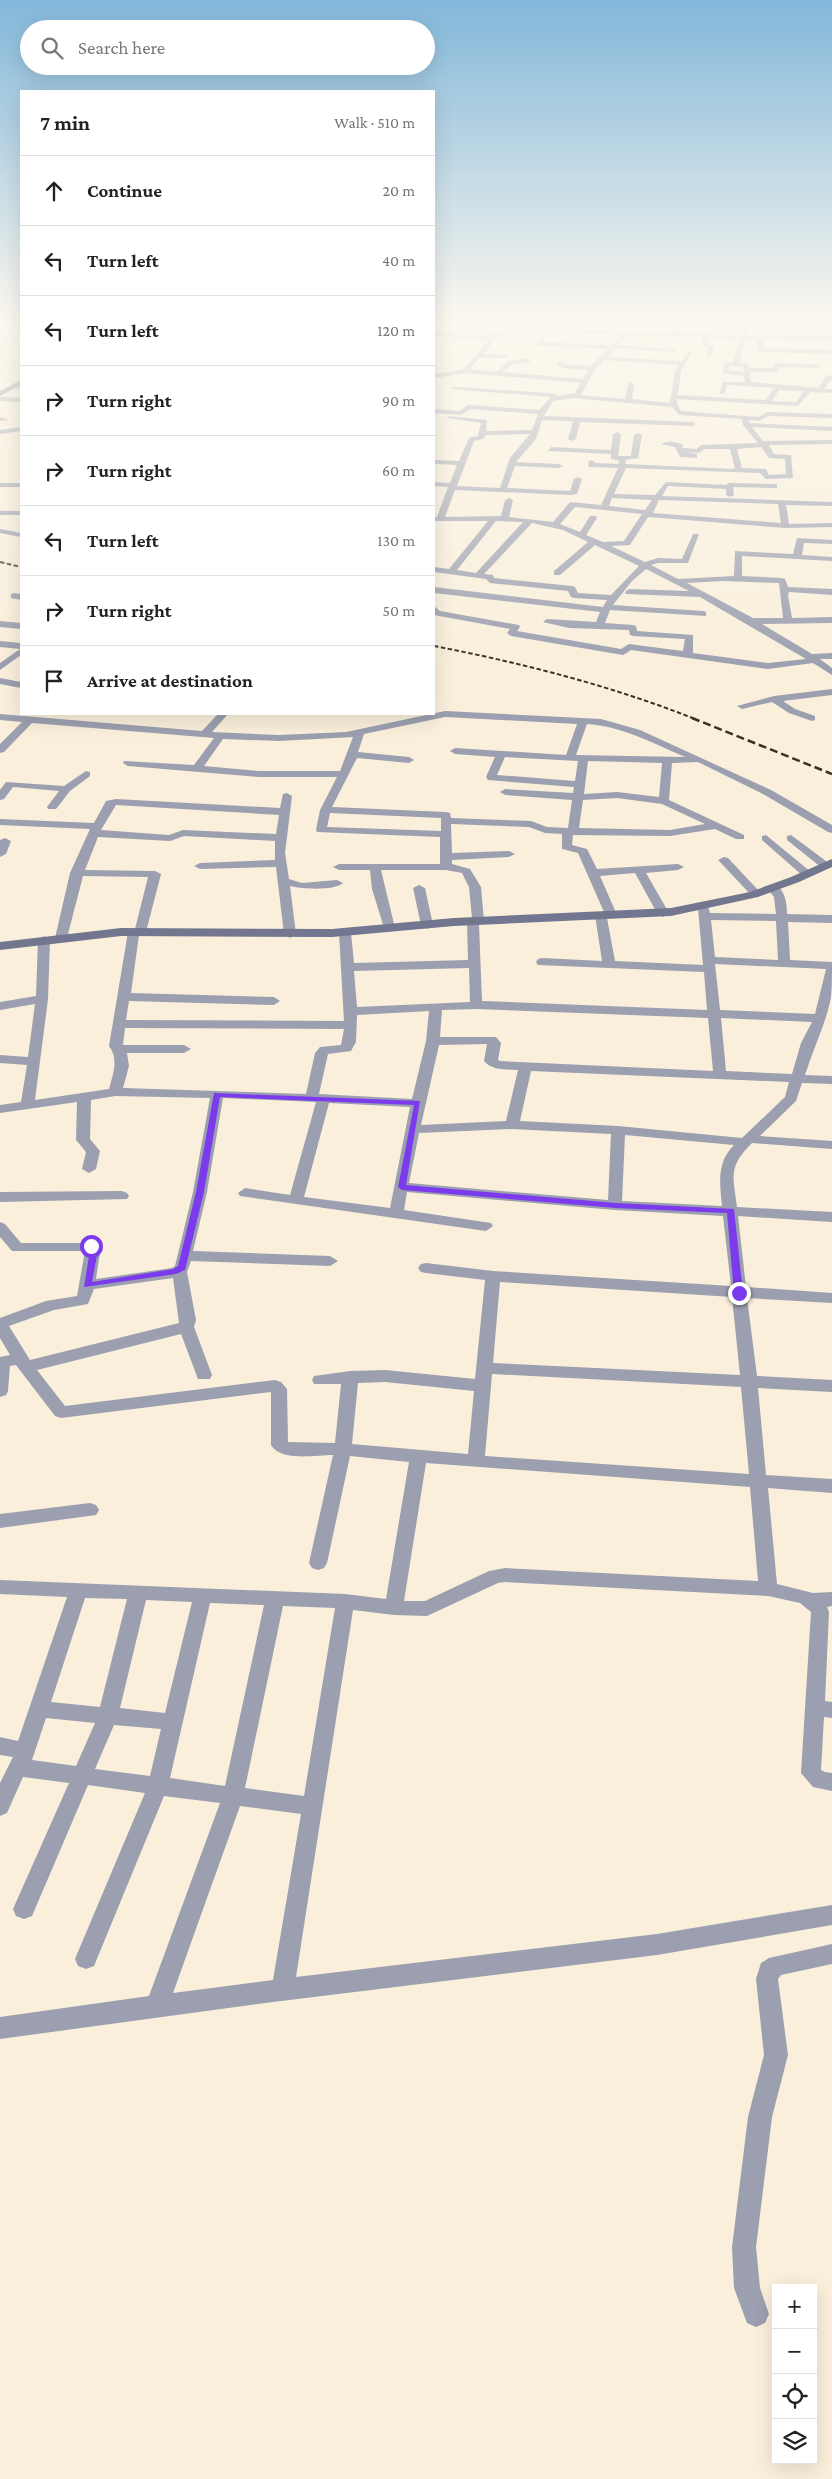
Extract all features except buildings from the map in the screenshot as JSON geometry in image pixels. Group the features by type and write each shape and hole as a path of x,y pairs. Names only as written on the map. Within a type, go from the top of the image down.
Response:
{"street":[{"path":"481,438 471,438 437,519 504,520 556,524 678,580 751,621 832,672"},
{"path":"503,490 517,454 532,438"},
{"path":"616,438 614,457 622,463"},
{"path":"604,508 611,496 622,463 634,458 638,438"},
{"path":"592,462 592,465 622,463 763,471 766,476 789,477 788,458 772,456 758,438"},
{"path":"692,440 712,441 715,446"},
{"path":"665,444 680,446 678,449 699,451 700,447 832,442"},
{"path":"765,446 832,450"},
{"path":"734,447 740,470"},
{"path":"551,449 614,452"},
{"path":"684,450 683,455 694,456"},
{"path":"435,462 461,463"},
{"path":"512,464 559,466"},
{"path":"435,471 457,472"},
{"path":"435,484 572,493 578,479"},
{"path":"558,573 598,543 627,543 649,514 668,484 728,487 730,485 774,486"},
{"path":"0,485 20,485"},
{"path":"728,487 734,512"},
{"path":"556,524 571,504 649,514 734,512 782,502 832,505 832,495"},
{"path":"611,496 658,499 734,512 785,526 832,525"},
{"path":"504,520 505,500 518,500"},
{"path":"782,502 785,526"},
{"path":"0,513 18,513"},
{"path":"582,535 593,518"},
{"path":"451,572 493,520"},
{"path":"478,575 529,522"},
{"path":"0,531 20,535"},
{"path":"600,625 612,598 646,566 655,560 685,561 696,536"},
{"path":"797,557 800,540 832,542"},
{"path":"738,579 737,554 742,550 832,559"},
{"path":"464,555 474,556"},
{"path":"483,557 493,558"},
{"path":"435,570 491,577 490,580"},
{"path":"678,580 738,579 783,581 788,619"},
{"path":"472,595 490,580 572,590 574,595 612,598"},
{"path":"785,589 832,592"},
{"path":"435,590 606,609 688,625"},
{"path":"629,592 702,594"},
{"path":"435,610 437,613 516,627 511,633 623,652 629,647 768,666 832,656"},
{"path":"547,622 633,628 634,633 688,625 703,614"},
{"path":"498,624 512,615"},
{"path":"751,621 788,619 832,620"},
{"path":"0,624 20,626"},
{"path":"688,625 690,638 688,654"},
{"path":"0,644 20,646"},
{"path":"0,667 20,652"},
{"path":"11,660 20,661"},
{"path":"0,681 20,684"},
{"path":"742,706 774,698 832,692"},
{"path":"774,698 792,711 812,718"},
{"path":"0,717 30,719 57,717 114,726 220,736 279,738 359,733 445,714 608,723 636,732 701,760 767,792 832,830"},
{"path":"114,726 123,715"},
{"path":"205,734 222,715"},
{"path":"0,750 30,719"},
{"path":"570,758 583,721"},
{"path":"359,733 353,755 325,810 320,829 324,831 446,834"},
{"path":"196,770 220,736"},
{"path":"455,751 570,758 701,760"},
{"path":"501,754 490,777 492,778 580,784"},
{"path":"353,755 409,760"},
{"path":"584,757 578,797 566,847 583,851 592,873 606,915 609,964"},
{"path":"664,801 667,760"},
{"path":"128,764 259,774 344,774"},
{"path":"52,807 66,789 86,774"},
{"path":"0,796 10,784 66,789"},
{"path":"505,792 578,797 622,795 664,801 740,837"},
{"path":"287,796 286,812 280,838 281,863 290,934"},
{"path":"61,938 76,873 94,829 110,803 286,812"},
{"path":"325,810 444,814 446,816 446,862"},
{"path":"446,821 531,824 545,830 653,834 716,826"},
{"path":"0,822 94,829 170,838 183,833 280,838"},
{"path":"766,838 807,874"},
{"path":"791,838 830,864"},
{"path":"0,854 5,840"},
{"path":"339,868 375,868 509,854"},
{"path":"724,860 755,893"},
{"path":"446,862 470,876 475,890 474,964 476,1005"},
{"path":"200,866 281,863"},
{"path":"705,912 830,864"},
{"path":"375,868 378,889 389,928"},
{"path":"592,873 678,868"},
{"path":"639,870 663,913"},
{"path":"76,873 155,874 137,932 124,996 116,1046 120,1049 122,1066 115,1092"},
{"path":"284,881 302,886 337,883"},
{"path":"772,887 780,897 784,964"},
{"path":"419,888 428,925"},
{"path":"705,912 720,1075"},
{"path":"0,946 61,938 137,932 290,934 345,932 475,921 663,913 705,912 782,918 832,919"},
{"path":"296,1200 318,1097 322,1053 325,1050 349,1046 351,1011 345,932"},
{"path":"28,1104 42,999 44,940"},
{"path":"542,962 784,964 832,968 820,1018 808,1042 791,1098 785,1106 731,1156 726,1176 749,1381 768,1589"},
{"path":"347,967 474,964"},
{"path":"124,996 274,1001"},
{"path":"0,1006 42,999"},
{"path":"351,1011 476,1005 820,1018"},
{"path":"396,1213 418,1103 433,1041 436,1007"},
{"path":"119,1024 350,1025"},
{"path":"433,1041 491,1040 494,1043 492,1063 526,1067 832,1080"},
{"path":"120,1049 184,1049"},
{"path":"0,1059 33,1061"},
{"path":"512,1125 526,1067"},
{"path":"0,1109 115,1092 318,1097 418,1103"},
{"path":"204,1375 186,1327 188,1320 182,1263 200,1192 217,1094"},
{"path":"84,1096 83,1140 93,1151 89,1168"},
{"path":"413,1129 512,1125 618,1130 832,1145"},
{"path":"616,1205 618,1130"},
{"path":"402,1187 616,1205 832,1217"},
{"path":"245,1194 486,1226"},
{"path":"0,1197 122,1196"},
{"path":"0,1227 17,1248 93,1246 85,1296 82,1300 52,1305 0,1324 23,1363 61,1412 275,1386 279,1389 280,1445 283,1448 343,1448 476,1461 832,1486"},
{"path":"87,1285 182,1263 330,1261"},
{"path":"426,1268 493,1276 832,1298"},
{"path":"476,1461 493,1276"},
{"path":"0,1391 1,1362 23,1363 186,1327"},
{"path":"486,1368 832,1386"},
{"path":"320,1380 385,1376 484,1386"},
{"path":"318,1563 343,1448 350,1377"},
{"path":"394,1608 420,1456"},
{"path":"0,1521 90,1510"},
{"path":"0,1587 344,1601 394,1608 427,1609 495,1576 505,1575 768,1589 813,1600 832,1599"},
{"path":"0,1807 15,1771 22,1760 78,1591"},
{"path":"24,1910 108,1716 138,1593"},
{"path":"86,1959 158,1786 203,1595"},
{"path":"157,2006 233,1796 275,1598"},
{"path":"813,1600 820,1612 823,1709 811,1773 820,1781 832,1782"},
{"path":"283,1989 310,1806 344,1601"},
{"path":"39,1709 173,1722"},
{"path":"0,1746 22,1760 83,1775 310,1806"},
{"path":"0,2028 283,1989 571,1956 749,1931 832,1915"},
{"path":"756,2314 746,2288 744,2247 760,2117 776,2055 767,1979 769,1970 777,1965 832,1954"}],"railway":[{"path":"0,562 20,567"},
{"path":"435,646 566,676 632,696 695,719"},
{"path":"692,718 832,774"}],"route":[{"path":"91,1246 94,1247 94,1250 87,1285 176,1272 182,1268 200,1192 217,1094 418,1103 402,1187 616,1205 731,1211 739,1293"}]}
